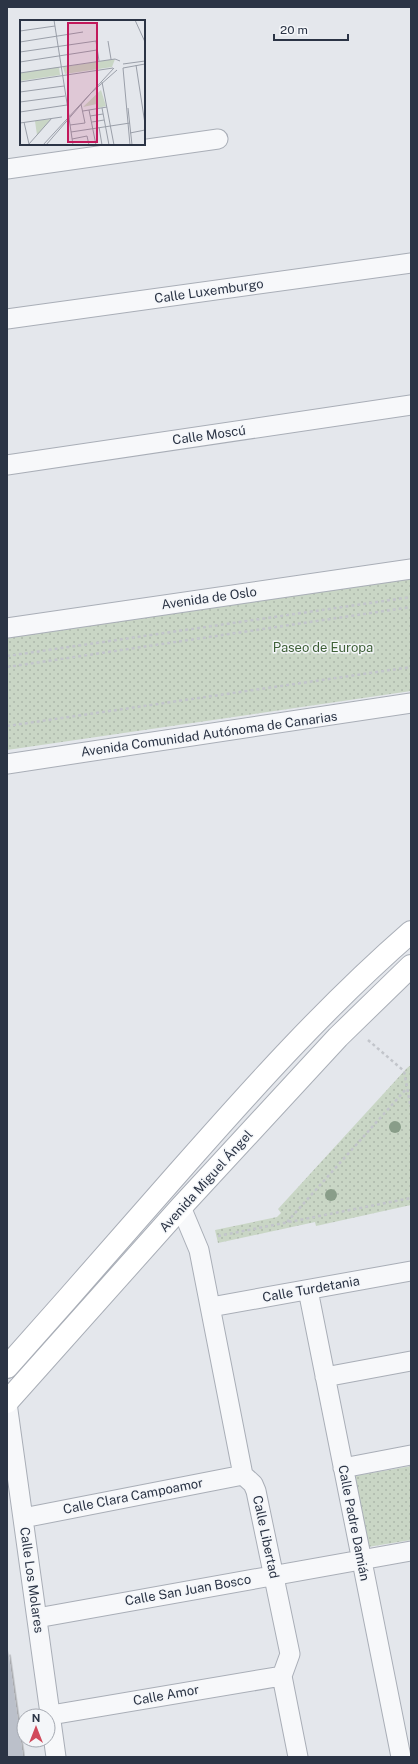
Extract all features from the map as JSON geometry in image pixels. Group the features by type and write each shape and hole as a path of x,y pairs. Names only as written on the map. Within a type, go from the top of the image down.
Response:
{"street":[{"path":"7,169 218,139"},
{"name":"Calle Luxemburgo","path":"7,319 411,263"},
{"name":"Calle Moscú","path":"7,465 411,405"},
{"name":"Avenida de Oslo","path":"7,628 411,569"},
{"name":"Avenida Comunidad Autónoma de Canarias","path":"7,764 411,703"},
{"name":"Avenida Miguel Ángel","path":"7,1367 316,1021 411,932"},
{"name":"Avenida Miguel Ángel","path":"7,1402 181,1207 351,1024 411,966"},
{"name":"Calle Libertad","path":"181,1207 196,1240 211,1307 243,1474 253,1484 256,1490 290,1654 282,1676"},
{"name":"Calle Turdetania","path":"211,1307 411,1271"},
{"name":"Calle Padre Damián","path":"308,1290 401,1757"},
{"path":"325,1377 411,1361"},
{"name":"Calle Los Molares","path":"7,1402 50,1708"},
{"path":"343,1468 411,1455"},
{"name":"Calle Clara Campoamor","path":"23,1518 243,1474"},
{"name":"Calle San Juan Bosco","path":"37,1618 274,1574 411,1551"},
{"path":"282,1676 298,1757"},
{"name":"Calle Amor","path":"56,1714 282,1676"}],"path":[{"path":"7,656 411,597"},
{"path":"7,667 411,607"},
{"path":"7,726 411,667"},
{"path":"351,1024 404,1071 411,1108"},
{"path":"287,1222 407,1088"},
{"path":"196,1240 411,1198"}],"green space":[{"name":"Paseo de Europa","path":"411,578 411,691 7,750 7,638"},
{"path":"411,1065 411,1205 316,1226 315,1222 218,1243 215,1230 277,1217 281,1213 278,1209"},
{"path":"411,1466 411,1540 368,1547 355,1476"}],"building":[{"path":"8,1650 16,1708 16,1748 22,1748 23,1757 7,1757"}]}
